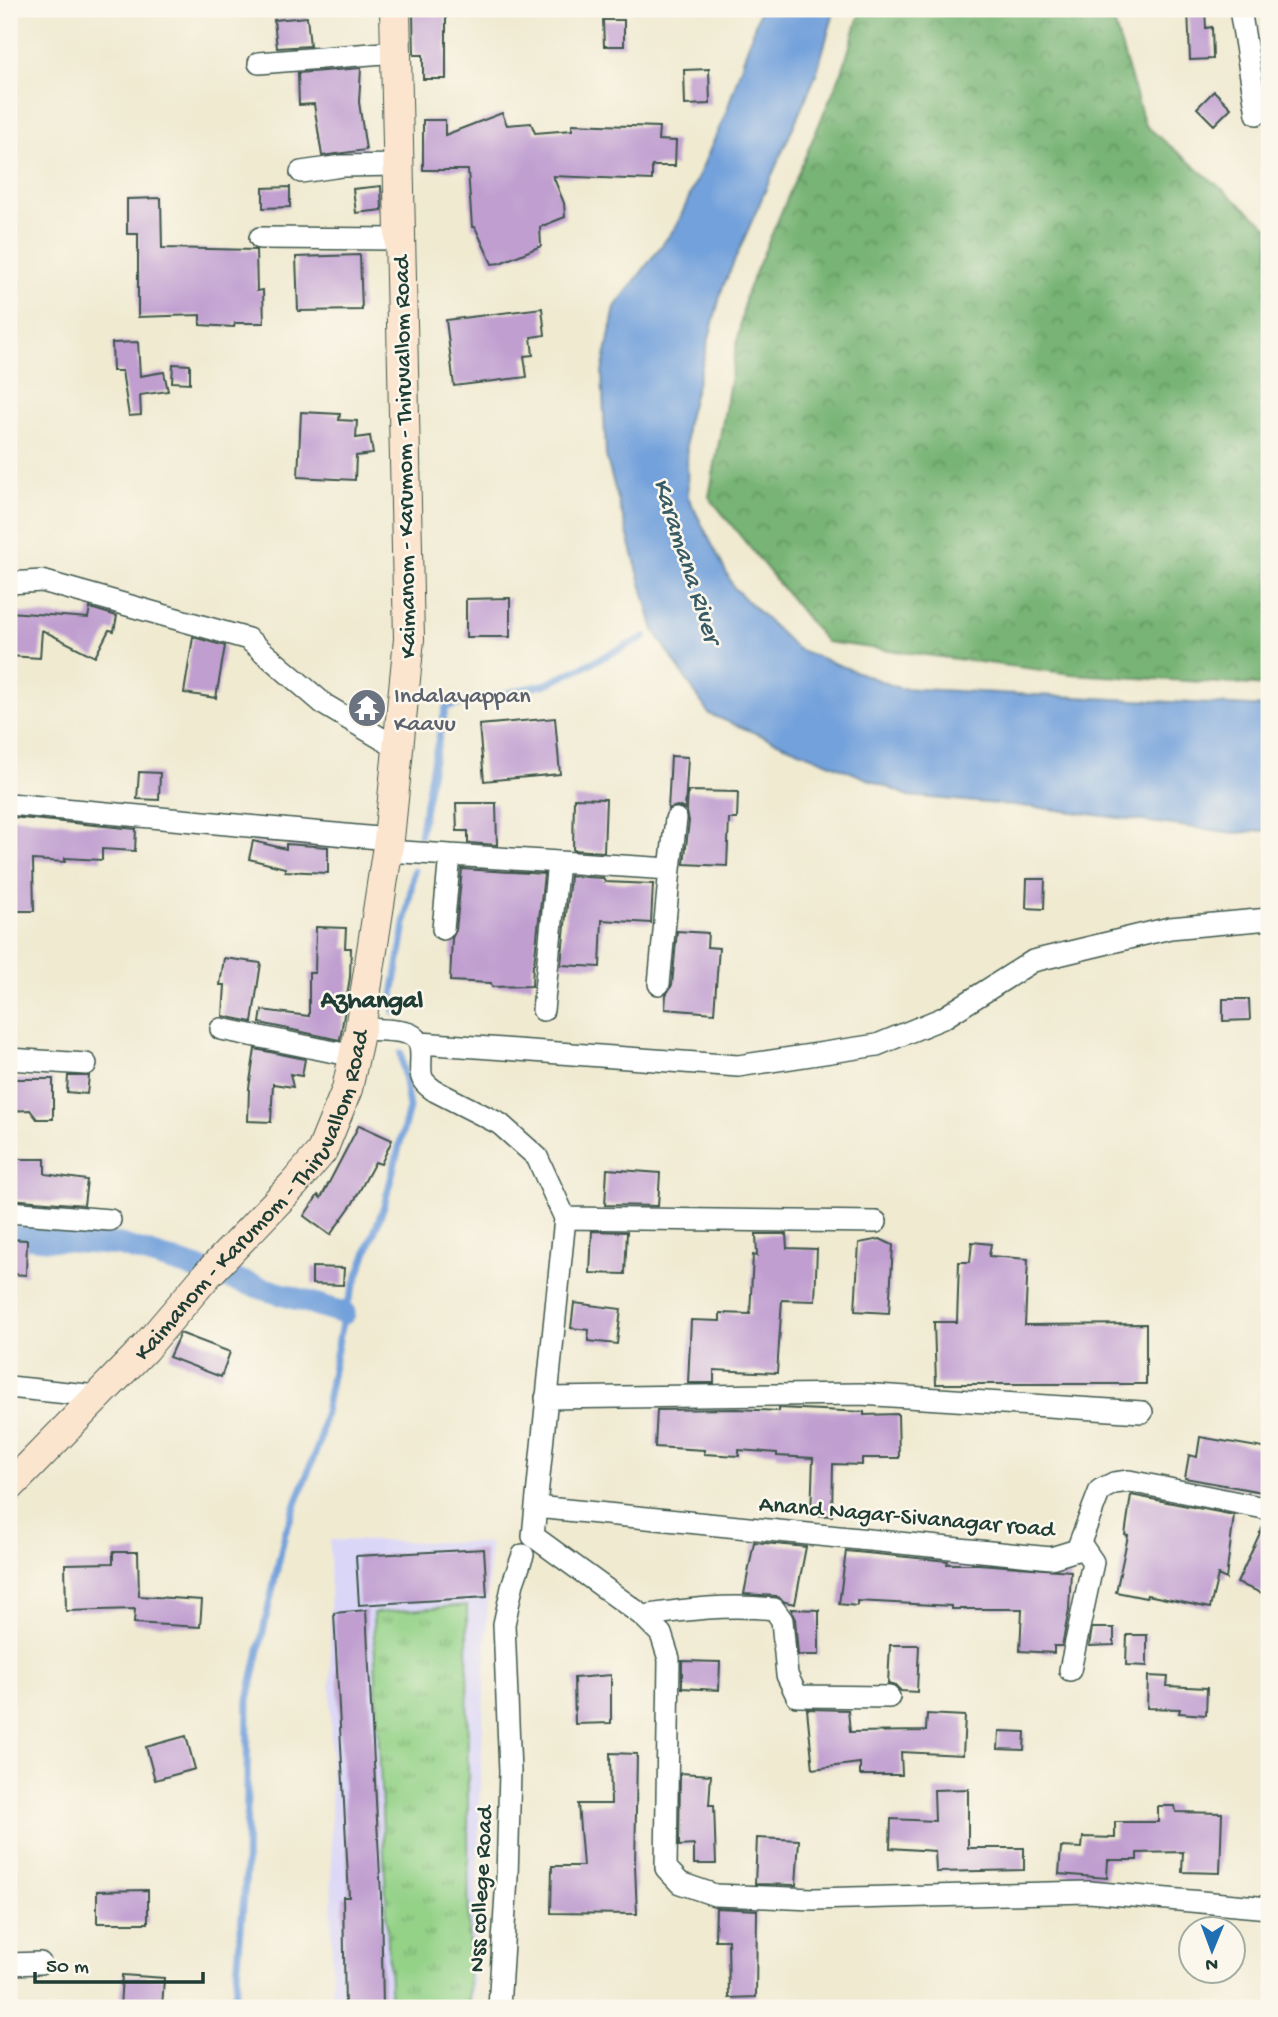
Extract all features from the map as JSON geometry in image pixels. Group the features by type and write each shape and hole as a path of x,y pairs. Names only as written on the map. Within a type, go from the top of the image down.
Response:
{"main road":[{"name":"Kaimanom - Karumom - Thiruvallom Road","path":"9,1487 145,1349 210,1272 294,1184 322,1151 347,1089 357,1043 388,845 409,639 395,9"}],"street":[{"path":"1240,9 1257,114"},
{"path":"259,63 396,52"},
{"path":"301,172 342,166 398,165"},
{"path":"260,238 400,239"},
{"path":"9,583 42,581 248,639 325,705 399,749"},
{"path":"9,804 388,845 450,855 670,869"},
{"path":"659,984 676,819"},
{"path":"443,929 450,855"},
{"path":"543,1010 558,862"},
{"path":"221,1029 357,1043 410,1034 420,1043 738,1066 877,1045 943,1018 1032,961 1170,928 1269,919"},
{"path":"420,1043 421,1078 426,1085 499,1125 537,1157 565,1218 533,1536 643,1616 661,1634 668,1659 666,1868 680,1883 715,1895 814,1899 1089,1892 1269,1908"},
{"path":"9,1059 86,1064"},
{"path":"9,1212 110,1220"},
{"path":"565,1218 876,1222"},
{"path":"9,1387 97,1396"},
{"path":"546,1398 860,1394 1142,1412"},
{"name":"Anand Nagar-Sivanagar road","path":"536,1507 1051,1558 1077,1550 1100,1490 1114,1483 1129,1481 1269,1509"},
{"path":"1070,1670 1093,1562 1080,1543"},
{"name":"Nss college Road","path":"499,2008 508,1877 510,1772 504,1625 513,1583 523,1555"},
{"path":"643,1616 700,1607 750,1606 774,1609 782,1620 788,1675 797,1696 889,1697"},
{"path":"9,1964 40,1963"}],"shaded area":[{"path":"330,1540 490,1543 472,2008 332,2008"}],"green space":[{"path":"861,9 1110,9 1145,125 1269,228 1269,686 1072,674 826,642 709,497 746,294 843,69"},
{"path":"467,1605 469,2008 391,2008 373,1613"}],"water":[{"name":"Karamana River","path":"760,9 835,9 816,75 722,289 686,426 688,497 734,588 797,649 899,688 1269,707 1269,830 1235,833 1042,808 909,796 709,714 654,630 606,456 602,373 615,307 677,225 726,113"}],"building":[{"path":"417,9 441,9 441,13 446,13 446,79 423,79 423,55 414,55 413,13 416,13"},
{"path":"1188,9 1205,9 1206,28 1212,27 1213,59 1190,60"},
{"path":"307,17 310,46 277,48 274,20"},
{"path":"603,20 624,20 624,46 604,46"},
{"path":"361,68 359,102 366,150 322,156 314,104 299,105 298,73"},
{"path":"709,69 710,104 685,105 684,70"},
{"path":"1214,91 1231,108 1214,125 1197,108"},
{"path":"502,113 507,125 531,123 535,133 572,130 572,124 659,127 658,140 676,141 675,166 652,166 652,180 553,176 564,203 565,217 540,227 541,246 492,264 475,227 472,227 468,170 423,170 423,120 445,120 445,135"},
{"path":"381,186 382,210 356,213 353,189"},
{"path":"290,187 290,207 263,208 263,188"},
{"path":"161,198 162,248 256,250 257,291 263,290 264,323 235,323 234,327 200,325 200,315 138,317 138,234 127,234 127,199"},
{"path":"360,255 362,310 298,311 296,257"},
{"path":"542,308 545,335 531,337 533,355 524,356 527,377 454,386 446,320"},
{"path":"138,342 140,376 164,372 168,391 140,395 141,415 129,416 122,371 113,371 112,343"},
{"path":"173,364 190,365 190,383 172,382"},
{"path":"301,412 340,414 339,420 357,421 356,438 370,436 373,454 356,456 355,480 298,477"},
{"path":"510,598 510,637 466,637 466,599"},
{"path":"90,608 117,616 114,631 109,630 95,657 42,630 40,658 9,656 9,612 88,618"},
{"path":"193,637 225,646 216,698 184,693"},
{"path":"555,718 560,774 484,781 479,725"},
{"path":"671,756 688,757 685,809 677,806 668,809"},
{"path":"139,772 160,773 159,800 137,799"},
{"path":"688,791 738,792 737,819 729,819 727,866 684,864 689,821"},
{"path":"574,798 606,799 604,852 573,850"},
{"path":"456,803 496,803 497,845 468,843 468,831 457,831"},
{"path":"11,817 136,829 135,851 102,849 102,860 33,860 34,911 9,911"},
{"path":"253,841 286,849 286,844 328,847 328,873 285,871 285,868 249,859"},
{"path":"462,869 544,874 532,986 492,987 491,983 450,981 452,938 456,930"},
{"path":"570,876 603,878 605,882 653,884 651,923 602,920 600,967 561,965"},
{"path":"1027,879 1045,879 1044,909 1026,908"},
{"path":"316,927 346,928 345,948 351,948 350,977 340,1040 260,1023 262,1010 309,1016 309,973 315,973"},
{"path":"677,931 708,933 707,947 719,948 714,1013 665,1009 666,995 672,985"},
{"path":"224,958 261,963 252,1022 223,1016 225,985 220,985"},
{"path":"1223,999 1249,999 1250,1020 1223,1021"},
{"path":"255,1049 305,1059 302,1076 290,1074 293,1087 273,1084 271,1122 248,1121 249,1088"},
{"path":"68,1076 89,1076 87,1094 67,1092"},
{"path":"9,1079 53,1079 53,1119 37,1119 30,1110 9,1111"},
{"path":"359,1125 392,1140 381,1164 375,1162 353,1203 330,1235 304,1216 318,1195 321,1198"},
{"path":"9,1159 45,1159 45,1174 87,1180 84,1205 9,1199"},
{"path":"607,1169 660,1173 658,1206 605,1205"},
{"path":"592,1231 627,1232 625,1274 590,1273"},
{"path":"756,1234 786,1234 787,1248 817,1249 815,1301 782,1300 777,1373 714,1370 714,1383 688,1383 691,1320 720,1321 720,1313 750,1314 753,1255 757,1256"},
{"path":"9,1239 27,1240 26,1275 9,1274"},
{"path":"880,1239 893,1245 889,1313 855,1311 859,1243"},
{"path":"972,1242 991,1244 989,1256 1028,1259 1025,1325 1146,1324 1146,1384 936,1384 934,1322 957,1322 959,1262 970,1262"},
{"path":"312,1267 344,1268 343,1285 312,1284"},
{"path":"574,1303 621,1309 617,1344 588,1341 589,1330 571,1328"},
{"path":"180,1333 230,1352 221,1377 169,1357"},
{"path":"779,1408 864,1412 864,1415 898,1414 899,1458 862,1458 862,1465 833,1464 832,1516 811,1515 813,1458 739,1450 739,1456 704,1454 704,1450 655,1447 657,1410 779,1411"},
{"path":"1200,1437 1269,1449 1262,1492 1185,1478 1189,1455 1197,1457"},
{"path":"1131,1495 1234,1515 1226,1579 1218,1575 1210,1608 1147,1595 1146,1598 1116,1592 1128,1536 1125,1535"},
{"path":"1265,1522 1269,1522 1269,1596 1237,1583"},
{"path":"754,1542 806,1547 795,1604 776,1596 744,1594"},
{"path":"484,1549 487,1597 359,1605 356,1556"},
{"path":"846,1551 948,1561 947,1564 1071,1571 1069,1610 1062,1646 1054,1646 1054,1653 1020,1651 1022,1609 952,1609 952,1606 857,1601 857,1606 839,1604"},
{"path":"113,1552 138,1552 139,1596 202,1600 200,1627 134,1623 135,1609 66,1611 65,1564 113,1563"},
{"path":"791,1609 819,1610 819,1655 798,1655 795,1619"},
{"path":"366,1610 381,1896 383,2008 345,2008 343,1897 349,1897 334,1613"},
{"path":"1092,1628 1114,1628 1114,1645 1089,1646"},
{"path":"1127,1635 1147,1635 1147,1666 1126,1665"},
{"path":"890,1645 919,1645 917,1692 901,1691 888,1684"},
{"path":"682,1661 720,1662 719,1690 682,1688"},
{"path":"611,1675 611,1723 575,1724 574,1678"},
{"path":"1148,1676 1168,1677 1167,1686 1207,1688 1206,1715 1179,1713 1180,1709 1147,1708"},
{"path":"807,1709 848,1710 850,1732 926,1731 927,1714 965,1716 963,1755 901,1752 902,1775 860,1775 860,1763 813,1769"},
{"path":"999,1731 1025,1732 1024,1750 998,1749"},
{"path":"186,1736 195,1769 155,1780 146,1747"},
{"path":"610,1753 637,1754 637,1914 551,1913 552,1866 583,1866 578,1804 611,1804"},
{"path":"680,1773 711,1775 709,1805 714,1805 716,1864 694,1864 694,1845 679,1846"},
{"path":"968,1789 968,1848 1024,1848 1024,1870 936,1872 935,1851 890,1848 891,1819 935,1821 934,1790"},
{"path":"1158,1806 1175,1806 1176,1812 1222,1813 1220,1873 1182,1872 1183,1852 1137,1853 1137,1860 1108,1860 1107,1878 1059,1874 1061,1847 1082,1848 1083,1837 1115,1838 1115,1822 1158,1822"},
{"path":"757,1838 799,1840 796,1885 755,1884"},
{"path":"148,1890 148,1923 97,1923 97,1891"},
{"path":"716,1908 757,1910 756,1997 729,1998 728,1940 715,1940"},
{"path":"122,1975 164,1978 162,2008 120,2008"}],"waterway":[{"path":"420,835 446,707 547,684 645,637"},
{"path":"395,1012 393,995 414,871"},
{"path":"234,2008 246,1873 248,1700 285,1533 319,1443 344,1313 384,1206 409,1108 401,1053"},
{"path":"9,1236 120,1245 344,1313"}],"place":[{"name":"Indalayappan Kaavu","path":"367,708"}],"district":[{"name":"Azhangal","path":"372,998"}]}
